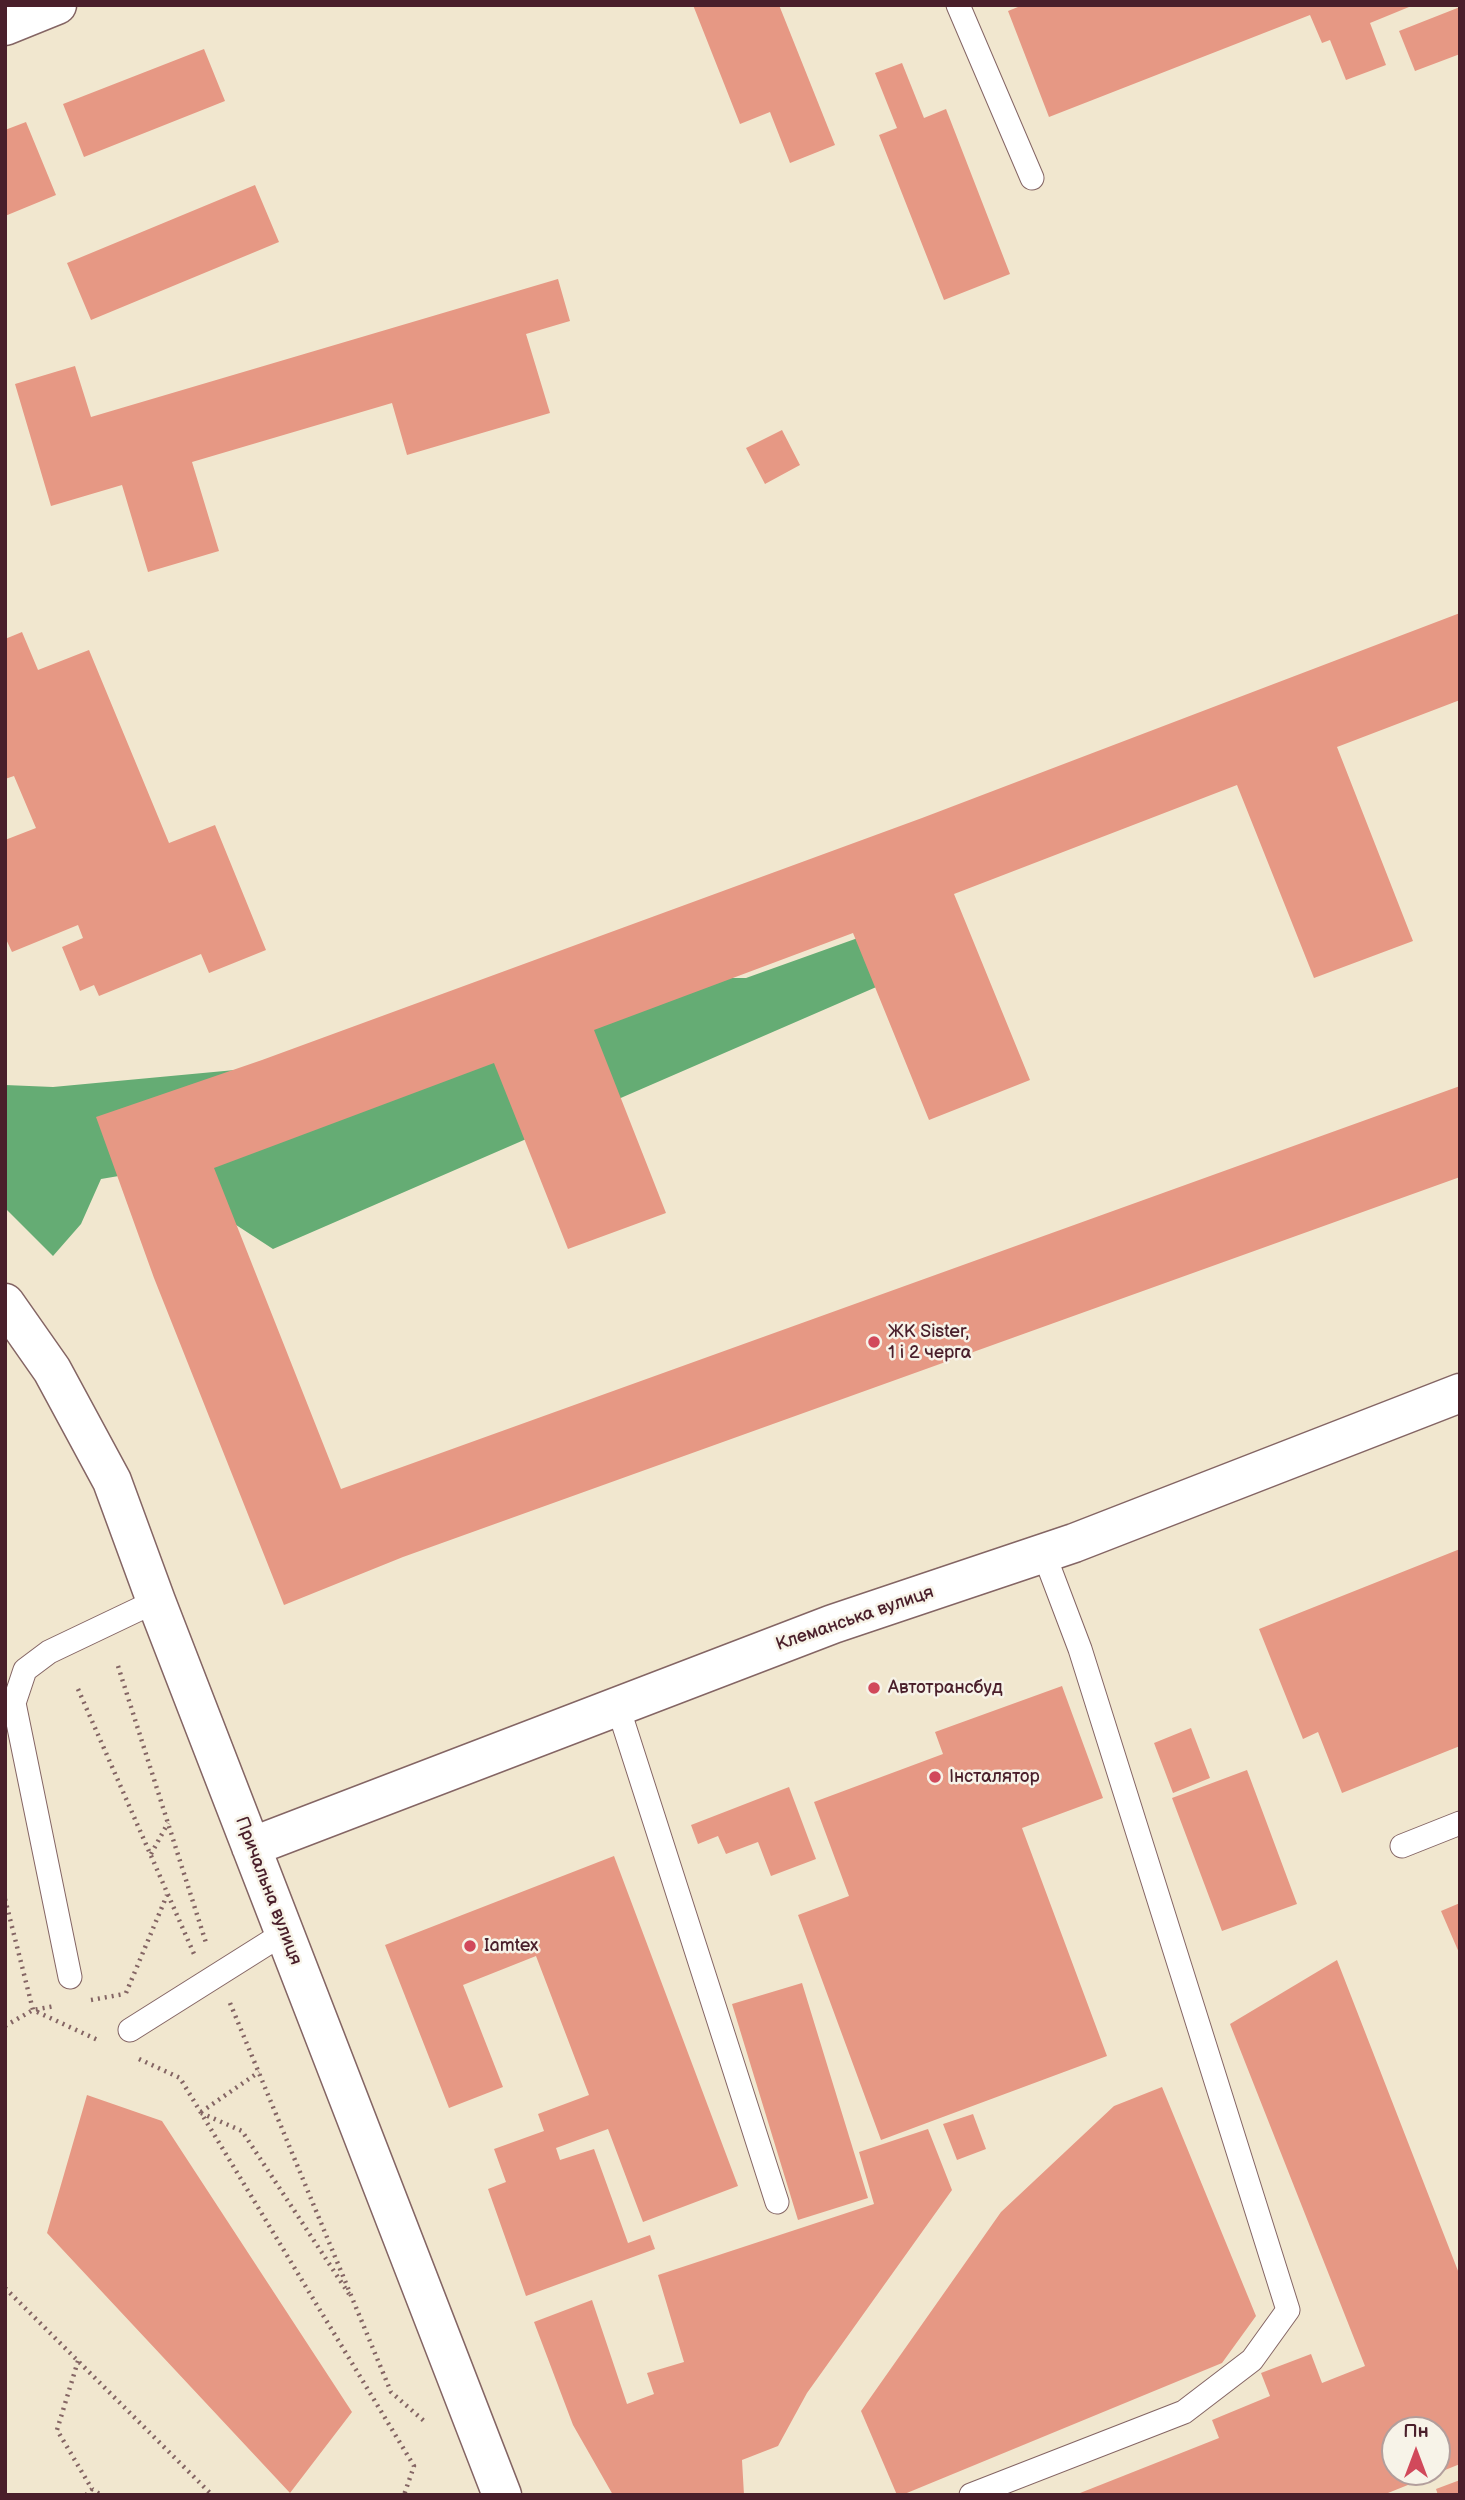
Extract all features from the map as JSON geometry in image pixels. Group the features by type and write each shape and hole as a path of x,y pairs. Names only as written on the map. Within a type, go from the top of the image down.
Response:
{"street":[{"path":"5,26 57,5"},
{"name":"Причальна вулиця","path":"5,1303 52,1370 112,1481 493,2489"},
{"name":"Клеманська вулиця","path":"251,1847 833,1624 1044,1554 1460,1393"}],"lane":[{"path":"958,5 1032,178"},
{"path":"971,2495 1184,2412 1252,2360 1288,2310 1084,1660 1044,1554"},
{"path":"69,1978 14,1703 24,1670 49,1652 156,1601"},
{"path":"618,1707 777,2202"},
{"path":"1402,1846 1460,1823"},
{"path":"130,2030 284,1933"}],"path":[{"path":"118,1666 207,1948 391,2392 424,2421"},
{"path":"78,1689 195,1954"},
{"path":"151,1854 168,1823"},
{"path":"125,1994 168,1894"},
{"path":"5,1899 33,2010"},
{"path":"183,1961 207,1948"},
{"path":"86,2001 125,1994 137,1987"},
{"path":"5,2026 33,2010 59,2005"},
{"path":"33,2010 106,2044"},
{"path":"131,2055 180,2078 414,2466 404,2495"},
{"path":"200,2112 259,2071"},
{"path":"200,2112 242,2131 355,2303"},
{"path":"5,2288 212,2495"},
{"path":"78,2361 57,2430 92,2489 101,2495"},
{"path":"86,2495 92,2489"}],"green space":[{"path":"869,934 950,955 273,1249 230,1221 172,1167 101,1179 81,1224 53,1256 5,1208 5,1085 53,1087 235,1070 674,978 746,978"}],"building":[{"path":"693,5 779,5 835,145 790,163 770,112 740,124"},
{"path":"1023,5 1409,7 1370,23 1386,65 1346,80 1330,40 1322,43 1310,15 1049,117 1008,11"},
{"path":"1460,7 1460,54 1415,71 1399,31"},
{"path":"204,49 225,101 84,157 63,104"},
{"path":"902,63 924,118 946,109 1010,274 944,300 879,135 897,128 875,73"},
{"path":"26,122 56,195 5,216 5,130"},
{"path":"255,185 279,242 91,320 67,263"},
{"path":"558,279 570,321 526,334 550,413 407,455 392,403 192,462 219,551 148,572 122,485 51,506 15,384 75,366 91,417"},
{"path":"782,430 800,465 765,484 746,448"},
{"path":"1460,613 1460,700 1337,747 1413,941 1314,978 1237,785 954,894 1030,1080 929,1120 853,933 594,1030 666,1213 568,1249 494,1063 214,1168 341,1489 1460,1086 1460,1177 403,1557 284,1605 154,1278 96,1117 262,1060 922,818"},
{"path":"22,632 38,670 89,650 169,843 215,825 266,950 209,973 201,954 99,996 94,985 80,991 62,947 83,938 78,925 12,952 5,937 5,840 36,828 14,776 5,779 5,639"},
{"path":"1460,1549 1460,1746 1342,1793 1318,1732 1303,1739 1259,1629"},
{"path":"1062,1686 1103,1798 1022,1828 1107,2056 881,2140 798,1915 849,1896 814,1802 943,1754 935,1732"},
{"path":"1191,1728 1210,1778 1173,1793 1154,1743"},
{"path":"1247,1770 1297,1904 1222,1931 1172,1798"},
{"path":"789,1787 816,1859 771,1876 758,1842 726,1854 718,1836 698,1844 691,1825"},
{"path":"614,1856 738,2186 643,2222 608,2129 556,2148 560,2160 594,2149 628,2243 650,2235 655,2249 526,2296 488,2189 506,2182 494,2149 544,2131 538,2114 589,2095 536,1956 463,1985 503,2087 449,2108 385,1945"},
{"path":"1460,1903 1460,1955 1441,1911"},
{"path":"1337,1960 1460,2276 1460,2464 1451,2468 1451,2416 1381,2416 1381,2486 1405,2486 1383,2495 1075,2495 1219,2438 1212,2420 1270,2396 1261,2373 1311,2354 1322,2383 1365,2366 1230,2024"},
{"path":"802,1983 868,2198 798,2220 732,2004"},
{"path":"1162,2087 1256,2316 1222,2363 897,2495 861,2411 1001,2212 1114,2106"},
{"path":"87,2095 162,2121 352,2412 290,2493 47,2233"},
{"path":"973,2114 986,2149 957,2160 943,2124"},
{"path":"928,2129 952,2190 807,2393 778,2446 742,2460 744,2495 613,2495 573,2425 534,2322 592,2300 627,2404 654,2394 647,2373 684,2362 658,2275 874,2204 859,2152"},
{"path":"1460,2480 1460,2495 1438,2495 1436,2489 1451,2486 1451,2483"}],"place":[{"name":"ЖК Sister, 1 і 2 черга","path":"874,1342"},
{"name":"Автотрансбуд","path":"874,1688"},
{"name":"Інсталятор","path":"935,1777"},
{"name":"Iamtex","path":"470,1946"}]}
